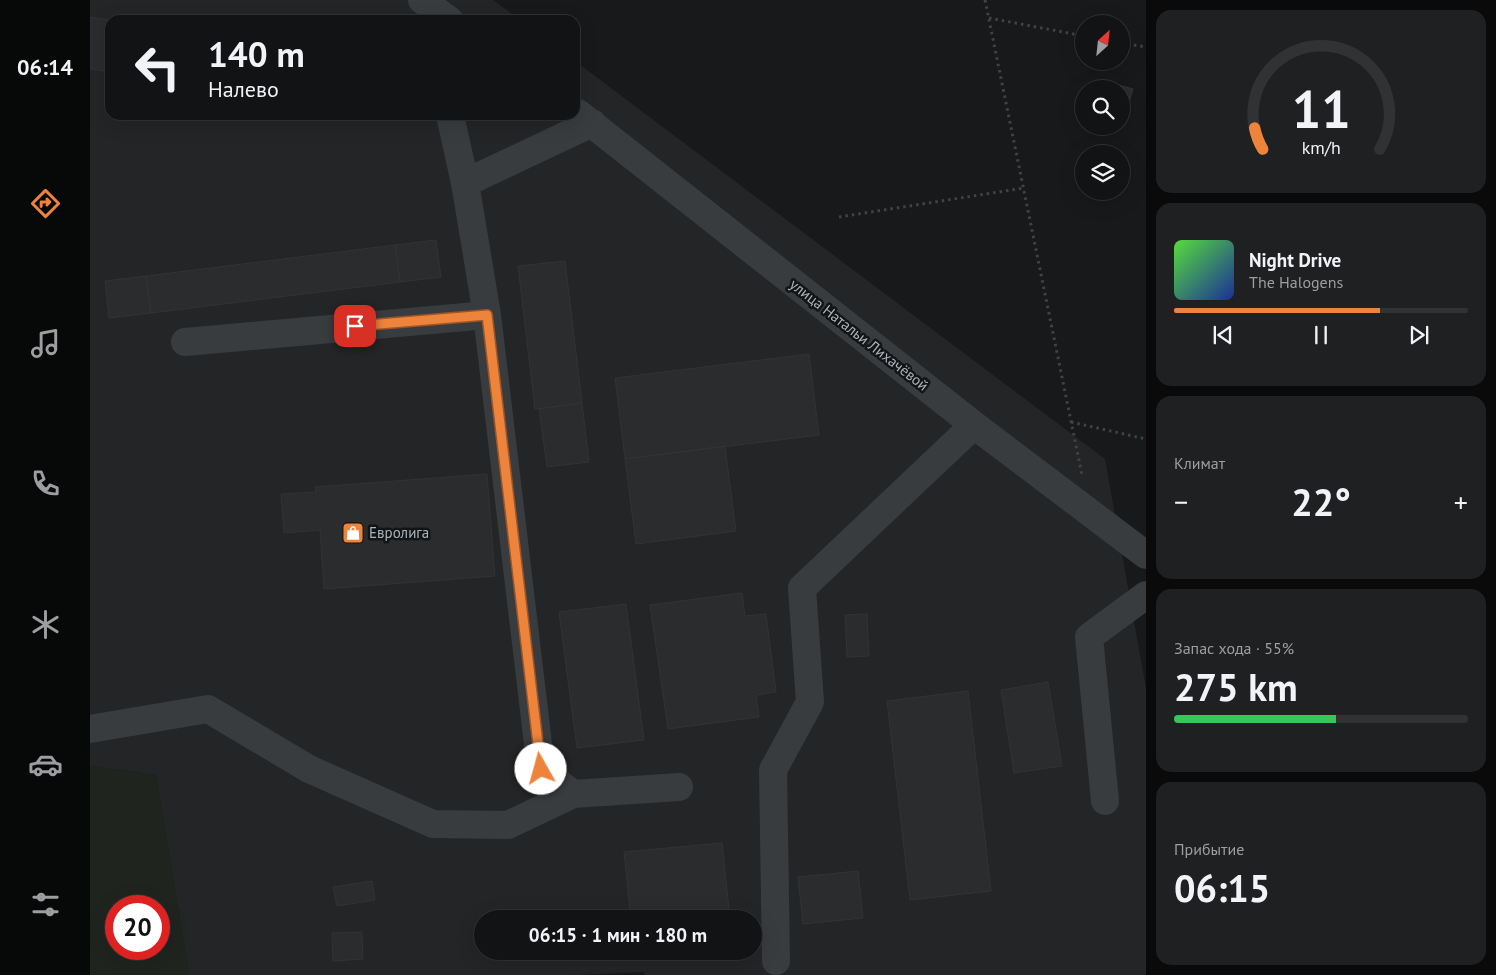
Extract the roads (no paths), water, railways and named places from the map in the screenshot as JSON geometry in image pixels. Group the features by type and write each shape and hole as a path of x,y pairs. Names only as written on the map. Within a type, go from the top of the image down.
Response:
{"lane":[{"path":"425,7 440,15"},
{"name":"улица Натальи Лихачёвой","path":"584,117 974,425 1146,555"},
{"path":"451,120 465,183 487,315 541,769 573,794"},
{"path":"465,183 579,120"},
{"path":"185,342 487,315"},
{"path":"776,961 773,770 810,702 802,588 974,425"},
{"path":"1105,801 1088,637 1146,595"},
{"path":"90,729 208,709 309,768 433,824 508,825 573,794 679,786"}],"place":[{"name":"Евролига","path":"353,533"}]}
